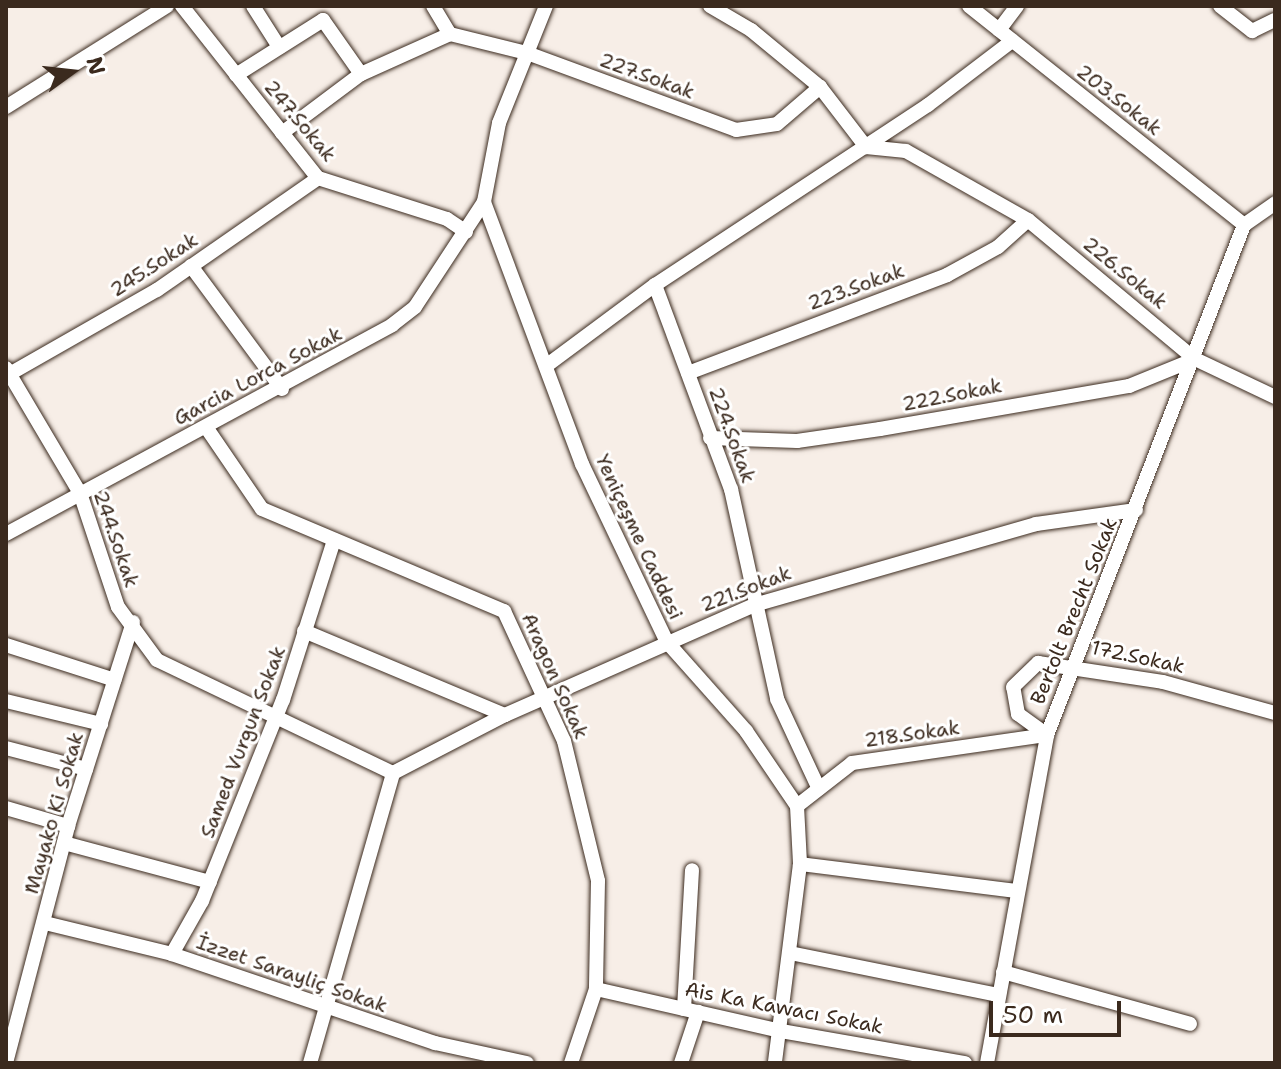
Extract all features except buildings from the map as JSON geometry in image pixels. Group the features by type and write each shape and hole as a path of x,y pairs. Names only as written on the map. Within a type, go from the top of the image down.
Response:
{"street":[{"name":"247.Sokak","path":"182,6 318,178 447,219 466,232"},
{"path":"253,6 279,47"},
{"path":"282,133 361,74 450,34 433,6"},
{"path":"484,202 499,123 546,6"},
{"name":"203.Sokak","path":"969,6 1244,225"},
{"path":"999,30 1017,6"},
{"path":"1220,6 1252,31 1275,20"},
{"path":"6,107 161,7"},
{"path":"718,8 820,87 866,147"},
{"path":"236,75 323,20 361,74"},
{"name":"227.Sokak","path":"450,34 527,53 736,130 777,124 820,87"},
{"path":"546,366 655,285 866,147 1012,41"},
{"name":"226.Sokak","path":"866,147 906,151 1028,220 1195,359"},
{"name":"245.Sokak","path":"7,372 191,266 318,178"},
{"name":"Garcia Lorca Sokak","path":"6,534 282,389 415,307 484,202"},
{"name":"Yeniçeşme Caddesi","path":"484,202 582,464 667,642 746,731 797,806"},
{"path":"1244,225 1275,203"},
{"name":"223.Sokak","path":"688,373 947,275 998,247 1028,220"},
{"name":"Bertolt Brecht Sokak","path":"987,1063 1047,735 1195,359 1244,225"},
{"path":"191,266 282,389"},
{"name":"224.Sokak","path":"655,285 731,489 777,699 819,789"},
{"path":"1195,359 1275,397"},
{"name":"222.Sokak","path":"710,438 797,441 880,429 1129,386 1195,359"},
{"name":"244.Sokak","path":"7,372 80,493 118,607 157,660 393,773"},
{"name":"Aragon Sokak","path":"206,427 262,509 504,611 564,741 598,881 596,989 571,1063"},
{"name":"221.Sokak","path":"393,773 505,715 754,605 1036,524 1136,510"},
{"name":"Samed Vurgun Sokak","path":"172,954 210,882 276,717 334,540"},
{"name":"Mayako Ki Sokak","path":"6,1063 68,826 132,624"},
{"path":"304,631 505,715"},
{"path":"6,645 115,680"},
{"name":"172.Sokak","path":"1047,735 1018,714 1013,687 1038,663 1075,664 1275,713"},
{"path":"6,701 101,724"},
{"name":"218.Sokak","path":"797,806 852,763 1047,735"},
{"path":"6,748 86,769"},
{"path":"310,1063 329,1008 393,773"},
{"path":"775,1063 800,864 797,806"},
{"path":"6,808 68,826"},
{"path":"64,843 210,882"},
{"path":"800,864 1017,891"},
{"path":"681,1063 691,1011 692,870"},
{"name":"İzzet Sarayliç Sokak","path":"45,923 172,954 435,1043 527,1063"},
{"path":"790,953 999,995"},
{"path":"1003,972 1190,1024"},
{"name":"Ais Ka Kawacı Sokak","path":"596,989 781,1031 965,1063"}]}
